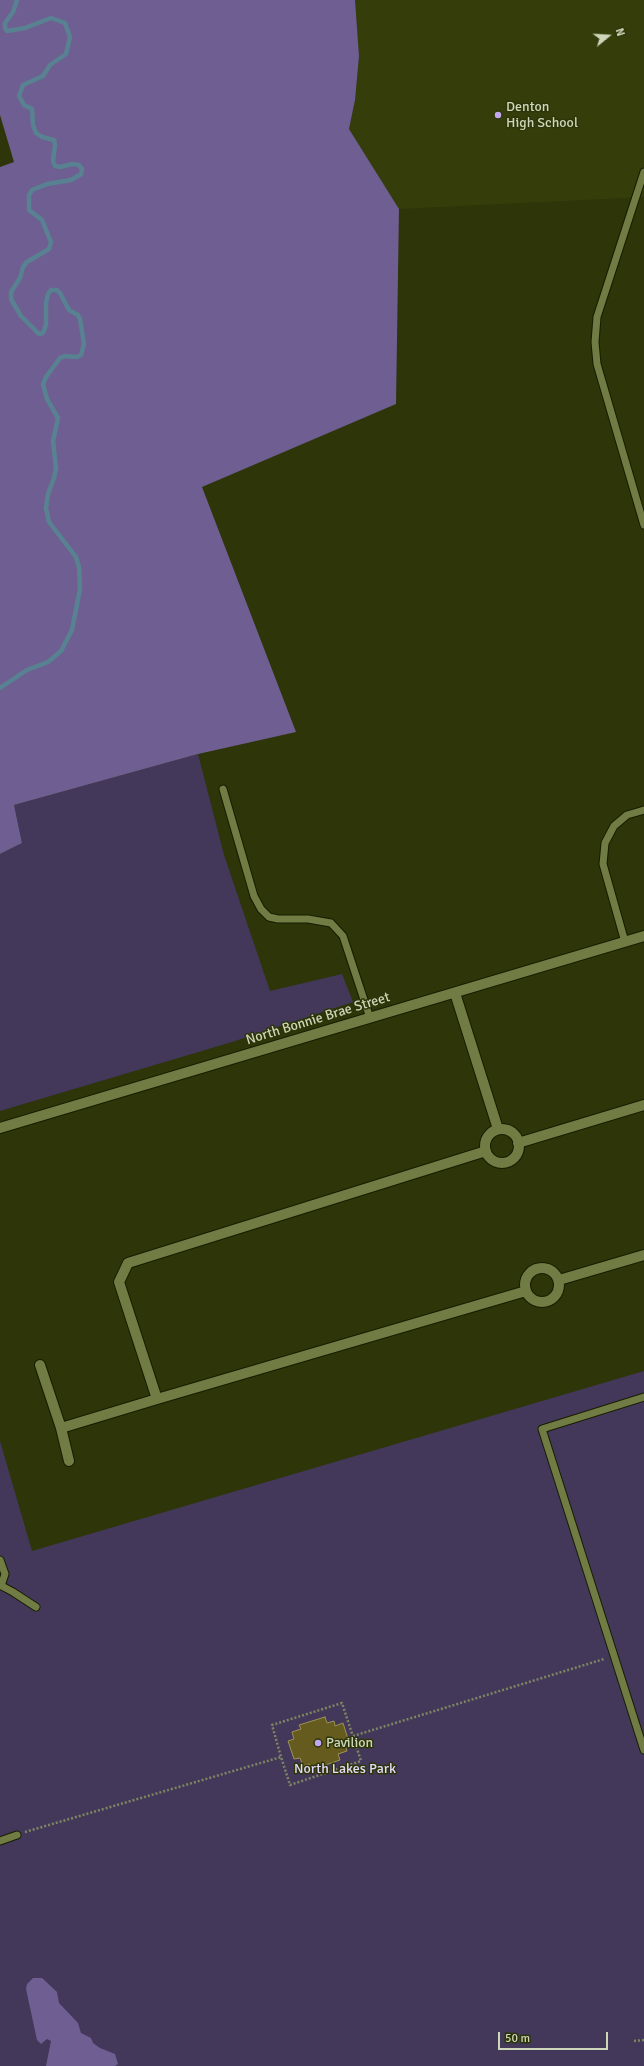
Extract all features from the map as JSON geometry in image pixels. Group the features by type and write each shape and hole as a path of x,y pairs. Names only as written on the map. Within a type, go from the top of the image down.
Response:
{"street":[{"name":"North Bonnie Brae Street","path":"0,1128 644,936"},
{"path":"455,992 498,1129"},
{"path":"518,1142 644,1105"},
{"path":"498,1129 509,1130 516,1137 518,1142 517,1153 509,1161 504,1162 493,1160 486,1151 486,1140 493,1131 498,1129"},
{"path":"157,1399 119,1282 128,1262 486,1151"},
{"path":"559,1280 644,1256"},
{"path":"537,1268 548,1269 557,1275 559,1280 558,1292 555,1297 545,1303 533,1300 526,1291 525,1285 528,1275 537,1268"},
{"path":"61,1428 526,1291"},
{"path":"40,1365 61,1428 69,1461"}],"lane":[{"path":"644,172 597,317 595,342 597,364 644,525"},
{"path":"223,789 254,896 261,908 269,917 278,919 308,919 331,923 343,936 370,1018"},
{"path":"625,942 603,864 605,843 614,826 627,815 644,810"},
{"path":"644,1397 542,1429 644,1750"},
{"path":"0,1560 5,1574 1,1585 36,1607"},
{"path":"0,1841 17,1834"}],"path":[{"path":"353,1736 614,1656"},
{"path":"342,1703 361,1761 290,1785 281,1756 272,1725 342,1703"},
{"path":"17,1834 281,1756"},
{"path":"634,2041 644,2040"}],"shaded area":[{"path":"0,0 355,0 359,56 355,100 349,129 399,209 396,404 202,487 296,732 198,754 14,805 22,843 0,854 0,167 14,162 0,115"},
{"name":"Denton High School","path":"355,0 644,0 644,197 399,209 349,129 355,100 359,56"},
{"path":"33,1978 42,1978 57,1992 59,2003 78,2023 81,2033 91,2038 93,2043 100,2048 115,2054 118,2064 115,2066 46,2066 51,2041 47,2039 41,2044 37,2040 26,1989 27,1984"}],"green space":[{"path":"198,754 224,855 270,991 342,974 353,1002 232,1042 0,1111 0,854 22,843 14,805"},
{"name":"North Lakes Park","path":"644,1371 644,2066 0,2066 0,1441 32,1551"}],"building":[{"name":"Pavilion","path":"325,1717 327,1723 334,1721 335,1726 343,1723 349,1742 345,1744 347,1751 338,1754 340,1760 311,1770 309,1764 303,1766 300,1758 294,1759 288,1741 294,1739 292,1732 301,1729 299,1725"}],"waterway":[{"path":"0,688 27,670 48,662 61,651 72,630 80,589 79,567 76,557 49,522 46,508 48,494 56,468 53,441 58,418 47,399 43,384 46,377 60,358 65,356 77,357 81,355 84,344 80,319 78,315 69,310 60,293 57,290 51,290 48,294 46,303 46,325 43,333 39,334 21,316 11,299 11,292 20,278 23,267 27,262 49,249 51,242 42,220 29,210 29,195 32,190 47,184 71,180 81,174 82,169 79,165 72,164 60,167 55,166 53,161 55,145 54,140 42,137 36,133 33,125 32,109 24,105 19,96 23,85 43,76 50,65 66,54 70,37 65,23 51,18 25,28 7,31 5,28 5,23 13,12 17,0"}],"place":[{"name":"Denton High School","path":"498,115"},
{"name":"Pavilion","path":"318,1743"}]}
